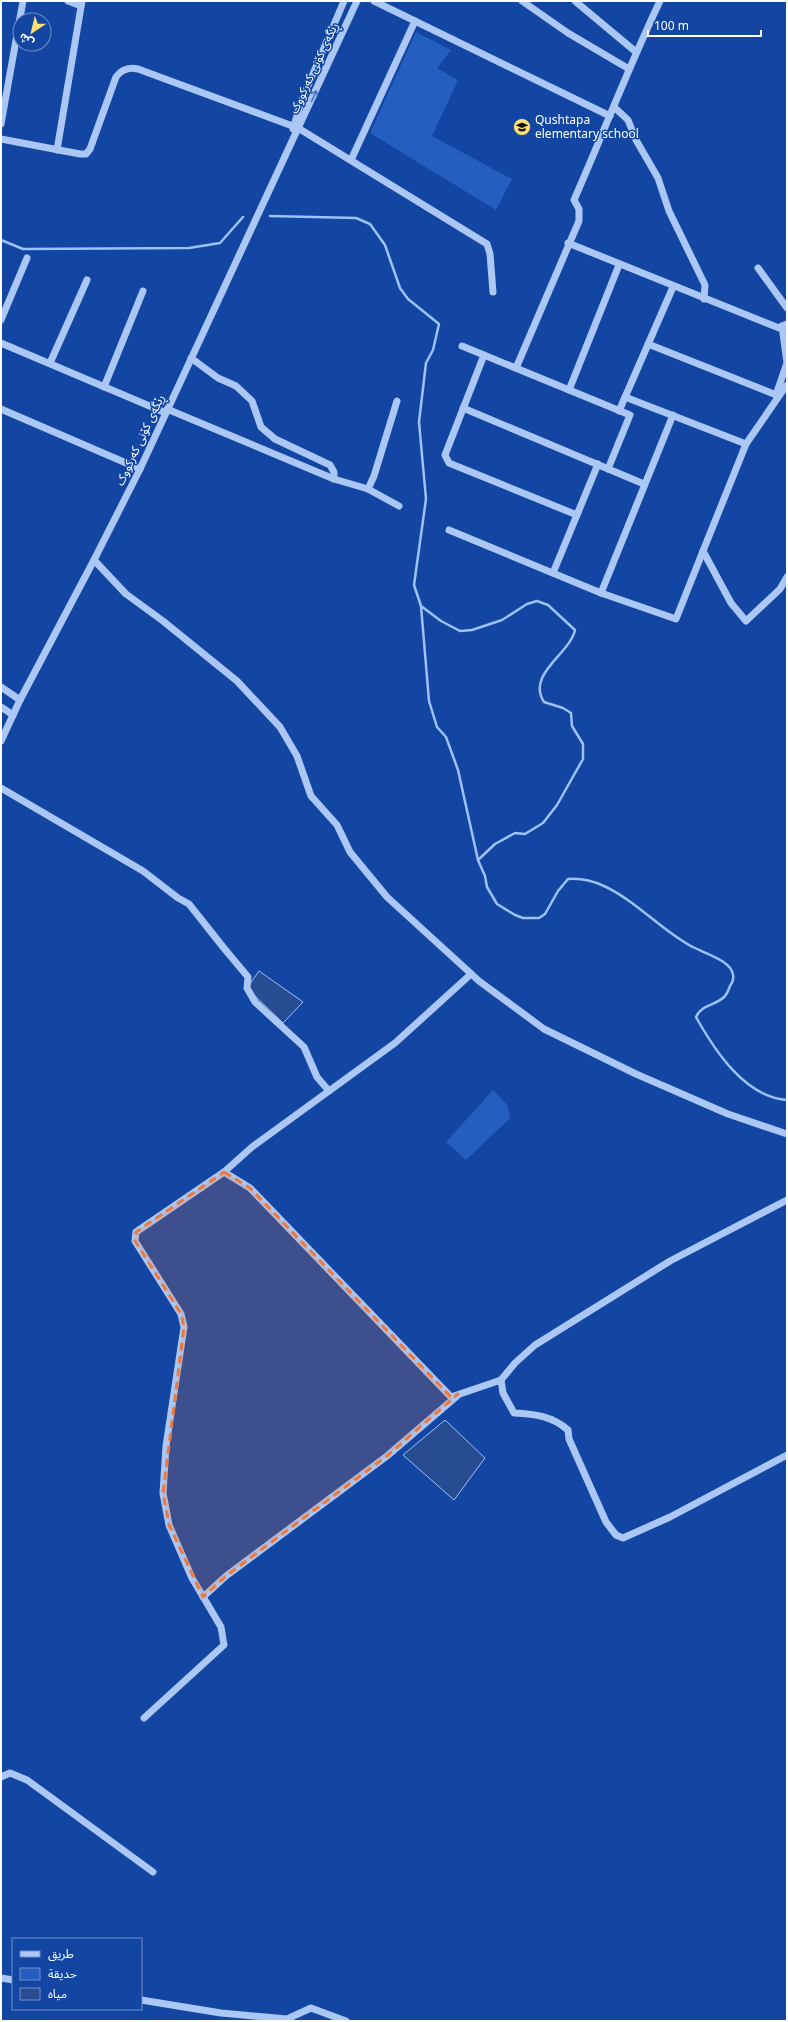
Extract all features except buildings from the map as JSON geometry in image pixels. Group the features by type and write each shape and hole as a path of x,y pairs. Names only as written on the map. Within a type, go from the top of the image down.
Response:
{"street":[{"path":"1,124 22,1"},
{"path":"57,150 81,3 68,1"},
{"name":"ڕێگەی کۆنی کەرکووک","path":"296,127 301,102 344,1"},
{"name":"ڕێگەی کۆنی کەرکووک","path":"1,741 20,700 140,469 296,127 357,1"},
{"path":"374,1 610,116"},
{"path":"522,1 568,33 629,69"},
{"path":"574,1 636,52"},
{"path":"516,368 568,243 579,221 579,209 574,200 658,2"},
{"path":"351,160 415,21"},
{"path":"1,139 86,154 90,149 116,77 119,73 128,68 138,69 296,127 487,244 490,254 493,292"},
{"path":"614,106 628,120 636,140 658,178 669,211 705,285 704,299"},
{"path":"568,243 673,287 779,328 785,325 787,363 777,395"},
{"path":"1,320 27,258"},
{"path":"569,390 619,265"},
{"path":"758,268 787,308"},
{"path":"50,363 87,280"},
{"path":"619,410 673,287"},
{"path":"104,387 143,291"},
{"path":"1,343 104,387 334,479 368,489 399,506"},
{"path":"648,344 777,395"},
{"path":"462,346 630,415 608,469"},
{"path":"484,355 445,455 449,463 577,515"},
{"path":"190,358 218,378 236,386 252,401 261,427 275,439 330,465 334,472 334,479"},
{"path":"449,530 601,593 676,619 746,444 777,395 787,385"},
{"path":"625,396 746,444"},
{"path":"368,489 374,476 397,401"},
{"path":"463,408 644,484"},
{"path":"1,409 140,469"},
{"path":"601,593 673,415"},
{"path":"553,573 598,464"},
{"path":"703,551 731,603 746,621 780,588 787,577"},
{"path":"94,560 126,594 163,620 237,681 280,727 297,756 311,796 337,825 350,852 387,897 471,974 544,1029 636,1074 728,1114 787,1134"},
{"path":"1,687 20,700"},
{"path":"1,707 13,715"},
{"path":"1,788 143,871 178,898 189,904 223,948 248,977 247,988 255,1002 304,1047 317,1077 329,1091"},
{"path":"144,1718 224,1645 221,1627 192,1578 169,1525 163,1494 166,1446 184,1327 181,1314 135,1241 136,1232 224,1172 252,1147 395,1043 471,974"},
{"path":"224,1172 250,1188 451,1397 501,1380 514,1363 536,1345 670,1261 787,1200"},
{"path":"501,1380 503,1393 514,1413 538,1415 558,1421 568,1430 569,1439 606,1522 616,1535 623,1538 670,1517 787,1455"},
{"path":"203,1597 226,1576 387,1456 458,1394"},
{"path":"1,1777 10,1773 27,1780 153,1872"},
{"path":"1,1978 12,1980"},
{"path":"142,2000 222,2013 287,2019 311,2008 346,2021"}],"highlighted area":[{"path":"224,1172 250,1188 451,1397 458,1394 387,1456 226,1576 203,1597 169,1525 163,1493 184,1327 181,1314 135,1241 136,1232"}],"green space":[{"path":"416,32 451,50 437,68 458,80 432,136 512,179 496,210 370,133"},
{"path":"493,1090 508,1106 510,1118 466,1160 446,1142"}],"water":[{"path":"259,971 303,1002 283,1023 247,988"},
{"path":"445,1420 485,1458 454,1500 403,1455"}],"waterway":[{"path":"270,216 356,218 370,224 385,245 400,288 408,299 439,324 433,350 426,363 419,422 426,499 414,585 421,606 441,621 460,631 472,630 502,620 527,604 537,601 548,605 575,630 566,647 545,673 541,682 540,692 544,702 563,708 571,713 572,726 583,744 583,759 557,805 543,823 525,834 515,833 495,844 478,860 485,876 487,887 497,904 515,915 523,918 539,918 545,914 558,891 568,879 582,879 595,883 604,886 627,899 668,931 689,945 722,961 731,970 733,982 724,997 705,1007 696,1017 712,1044 733,1070 745,1081 758,1091 772,1097 787,1100"},
{"path":"1,240 23,249 189,248 220,243 243,217"},
{"path":"421,606 429,701 437,727 446,737 458,770 478,860"}],"place":[{"name":"Qushtapa elementary school","path":"522,127"}]}
